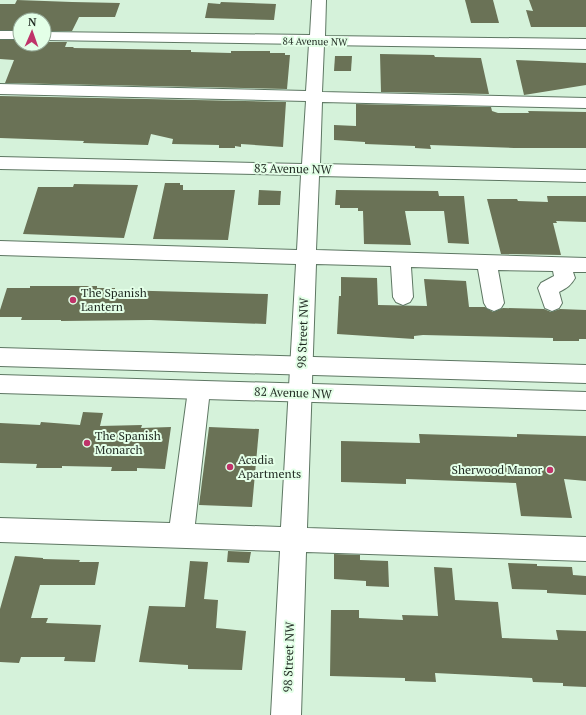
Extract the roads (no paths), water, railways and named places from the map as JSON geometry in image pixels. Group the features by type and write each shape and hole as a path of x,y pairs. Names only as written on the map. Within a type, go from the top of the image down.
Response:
{"street":[{"name":"98 Street NW","path":"286,715 313,96 318,41 319,0"},
{"path":"0,35 12,36"},
{"name":"84 Avenue NW","path":"52,36 586,44"},
{"path":"0,89 586,103"},
{"name":"83 Avenue NW","path":"0,162 586,176"},
{"path":"0,248 586,265"},
{"path":"400,260 403,297"},
{"path":"487,262 494,303"},
{"path":"552,303 548,288 560,283 565,278 561,264"},
{"path":"0,357 586,374"},
{"name":"82 Avenue NW","path":"0,384 586,401"},
{"path":"181,535 199,390"},
{"path":"0,530 586,549"}],"place":[{"name":"The Spanish Lantern","path":"73,300"},
{"name":"The Spanish Monarch","path":"87,443"},
{"name":"Acadia Apartments","path":"230,467"},
{"name":"Sherwood Manor","path":"550,470"}]}
